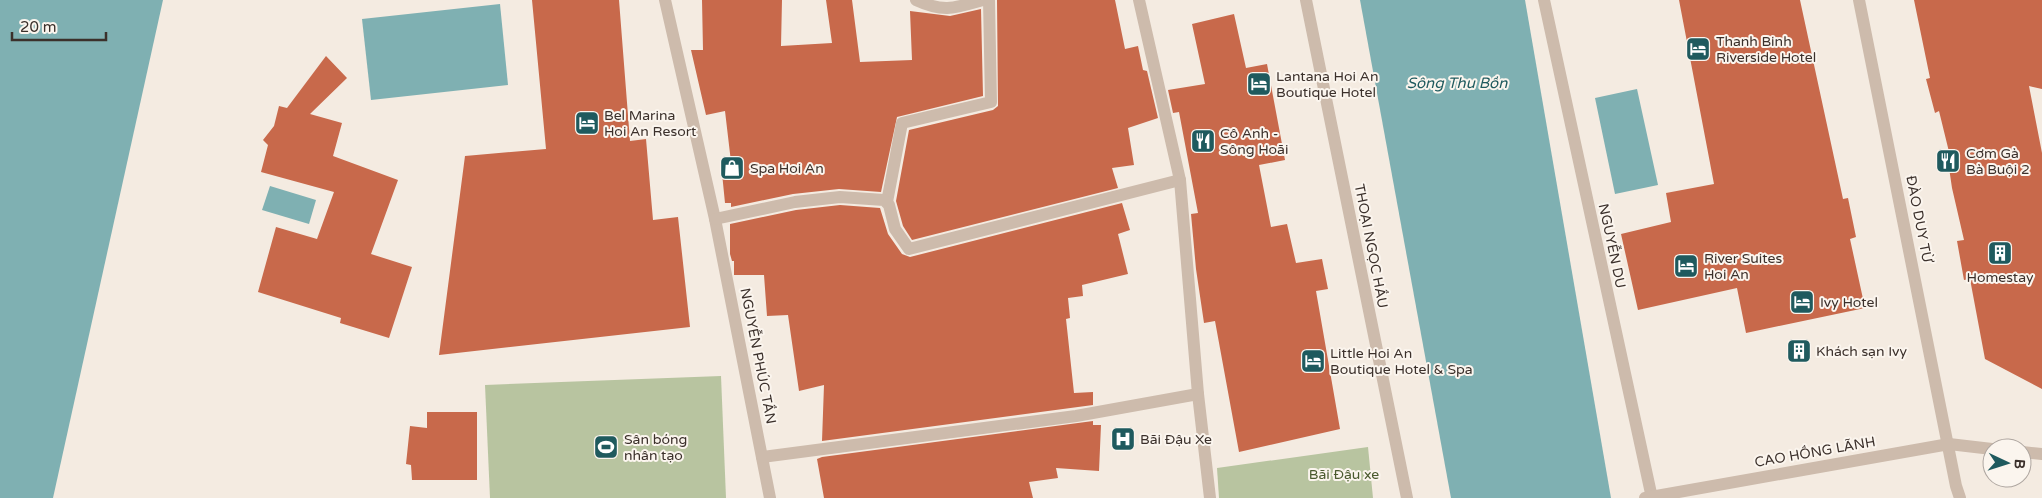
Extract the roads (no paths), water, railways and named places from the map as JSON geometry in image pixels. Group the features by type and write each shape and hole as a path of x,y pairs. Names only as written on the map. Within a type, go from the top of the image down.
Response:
{"street":[{"name":"NGUYỄN PHÚC TẦN","path":"665,0 715,219 770,498"},
{"path":"916,0 932,8 948,10 983,0"},
{"path":"989,0 991,102 902,123 887,202 895,229 909,250 1180,180"},
{"path":"1139,0 1180,180 1198,394 1210,498"},
{"name":"THOẠI NGỌC HẦU","path":"1306,0 1407,498"},
{"name":"NGUYỄN DU","path":"1544,0 1649,497"},
{"name":"ĐÀO DUY TỪ","path":"1859,0 1949,444 1957,492 1960,498"},
{"path":"715,219 795,202 840,197 887,202"},
{"path":"762,457 1076,416 1198,394"},
{"name":"CAO HỒNG LÃNH","path":"1649,497 1949,444 1982,448"}],"water":[{"path":"0,0 163,0 53,498 0,498"},
{"name":"Sông Thu Bồn","path":"1360,0 1525,0 1611,498 1451,498"},
{"path":"500,4 508,85 371,100 362,19"},
{"path":"1637,89 1658,185 1615,194 1595,98"},
{"path":"270,186 316,200 309,224 262,210"}],"place":[{"name":"Thanh Binh Riverside Hotel","path":"1698,49"},
{"name":"Lantana Hoi An Boutique Hotel","path":"1259,84"},
{"name":"Bel Marina Hoi An Resort","path":"587,123"},
{"name":"Cô Anh - Sông Hoāi","path":"1203,141"},
{"name":"Cơm Gà Bà Buội 2","path":"1948,161"},
{"name":"Spa Hoi An","path":"732,168"},
{"name":"Homestay","path":"2000,253"},
{"name":"River Suites Hoi An","path":"1686,266"},
{"name":"Ivy Hotel","path":"1802,302"},
{"name":"Khách sạn Ivy","path":"1799,351"},
{"name":"Little Hoi An Boutique Hotel & Spa","path":"1313,361"},
{"name":"Bãi Đậu Xe","path":"1123,439"},
{"name":"Sân bóng nhân tạo","path":"606,447"}],"park label":[{"name":"Bãi Đậu xe","path":"1344,474"}]}
